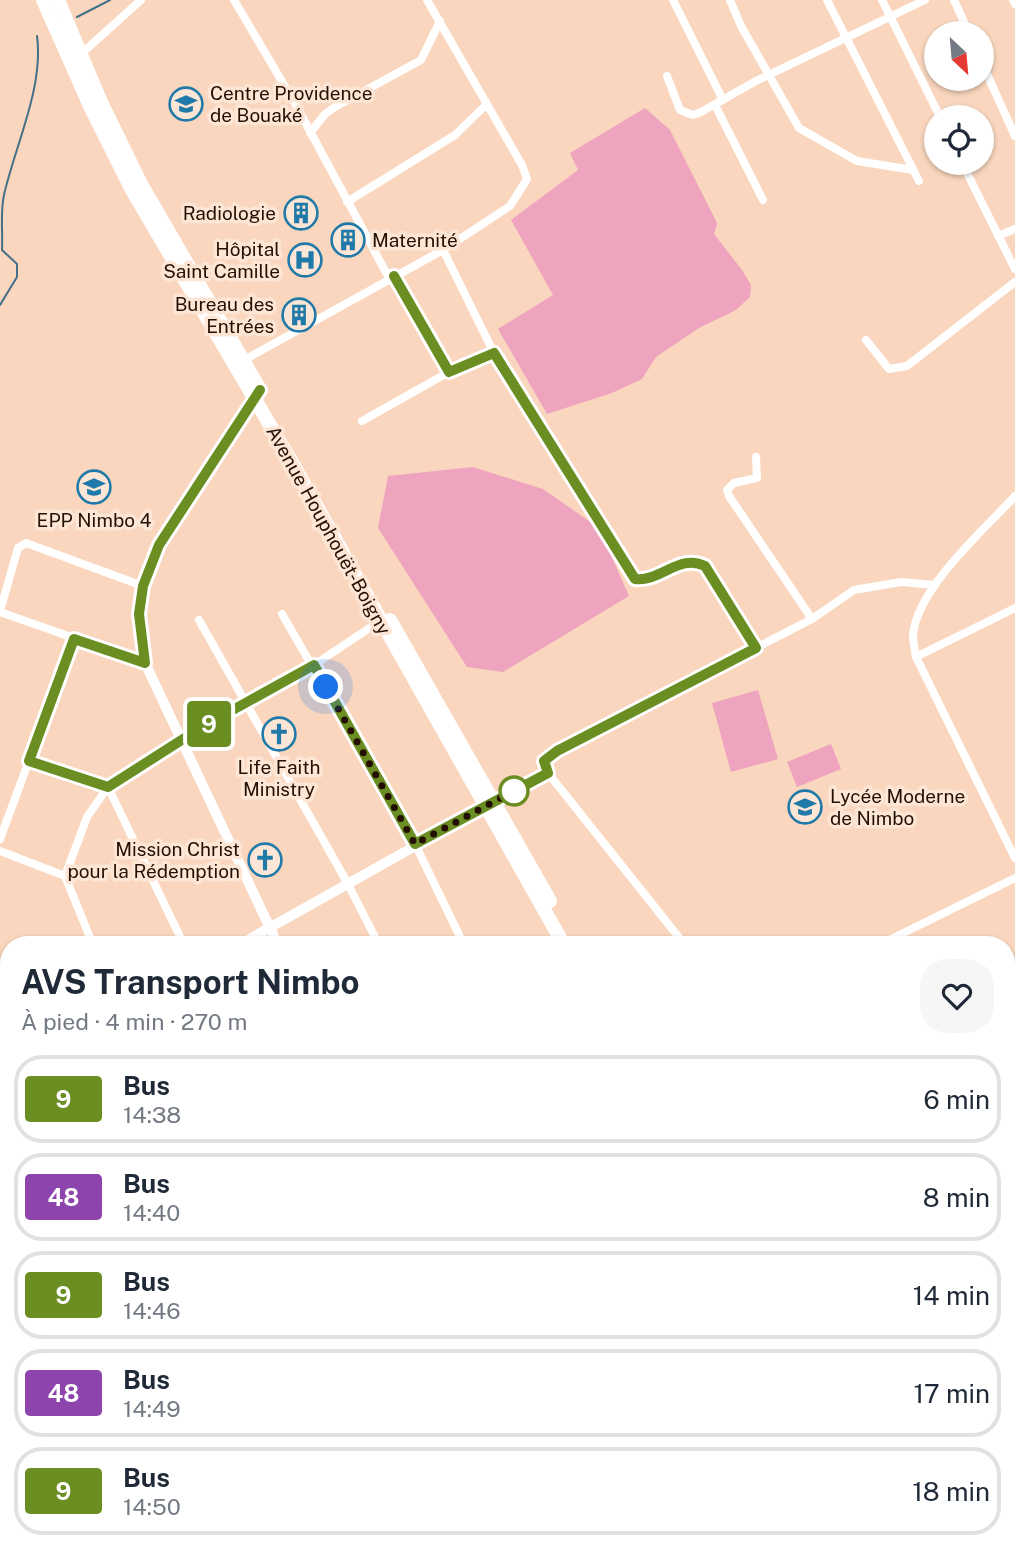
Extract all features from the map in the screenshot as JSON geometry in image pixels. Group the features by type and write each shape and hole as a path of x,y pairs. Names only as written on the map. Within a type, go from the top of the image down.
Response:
{"highway":[{"name":"Avenue Houphouët-Boigny","path":"43,0 90,106 132,190 257,393 490,804 559,936"},
{"name":"Avenue Houphouët-Boigny","path":"58,0 80,54 141,184 244,360 257,393 380,621 569,936"}],"street":[{"path":"80,54 141,0"},
{"path":"234,0 347,202 449,372"},
{"path":"244,360 443,250 510,206 527,179 486,105 471,71 427,0"},
{"path":"674,0 723,100"},
{"path":"730,0 793,120 805,132 857,161 914,170"},
{"path":"827,0 919,181"},
{"path":"882,0 934,105"},
{"path":"667,76 678,106 686,114 701,112 925,0"},
{"path":"954,0 964,21"},
{"path":"310,133 325,114 335,107 421,60 440,21"},
{"path":"994,90 1015,136"},
{"path":"347,202 455,135 486,105"},
{"path":"715,105 763,200"},
{"path":"968,175 1015,269"},
{"path":"998,236 1015,229"},
{"path":"443,250 494,353 635,579 645,580 684,562 696,562 705,566 756,648"},
{"path":"866,340 889,369 907,366 1015,282"},
{"path":"362,421 449,372 494,353"},
{"path":"257,393 159,545 143,586 139,614 145,663 274,936"},
{"path":"756,457 757,478 734,483 727,491 812,619"},
{"path":"1015,496 935,585 915,629 916,657 1015,858"},
{"path":"143,586 26,543 18,548 0,611 145,663"},
{"path":"678,936 548,773 544,761 557,751 812,619 854,590 901,582 935,585"},
{"path":"916,657 1015,608"},
{"path":"282,614 314,665 415,844 460,936"},
{"path":"199,620 348,884 374,936"},
{"path":"89,936 65,876 87,817 108,787 245,702 314,665 380,621"},
{"path":"0,839 74,639"},
{"path":"29,761 108,787 180,936"},
{"path":"256,936 415,844 548,773"},
{"path":"0,850 65,876"},
{"path":"897,936 1015,878"}],"shaded area":[{"path":"645,108 670,130 717,223 714,234 751,285 750,297 736,310 699,328 656,357 642,379 612,393 547,414 498,329 553,295 511,220 578,170 570,153"},
{"path":"473,467 543,489 599,528 629,596 503,672 467,667 378,528 388,476"},
{"path":"758,690 778,759 731,772 712,703"},
{"path":"831,744 841,769 797,787 787,762"}],"waterway":[{"path":"77,17 110,0"},
{"path":"0,305 17,277 17,264 2,250 2,208 33,96 38,55 37,36"}],"bus line":[{"name":"9","path":"260,390 159,545 143,586 139,614 145,663 74,639 29,761 108,787 202,727 314,665 415,844 548,773 544,761 557,751 756,648 715,578 705,566 696,562 684,562 645,580 635,579 494,353 449,372 394,276"}],"place":[{"name":"Centre Providence de Bouaké","path":"186,104"},
{"name":"Radiologie","path":"301,213"},
{"name":"Maternité","path":"348,240"},
{"name":"Hôpital Saint Camille","path":"305,260"},
{"name":"Bureau des Entrées","path":"299,315"},
{"name":"EPP Nimbo 4","path":"94,487"},
{"name":"Life Faith Ministry","path":"279,734"},
{"name":"Lycée Moderne de Nimbo","path":"805,807"},
{"name":"Mission Christ pour la Rédemption","path":"265,860"}],"route":[{"path":"326,687 415,844 514,791"}]}
